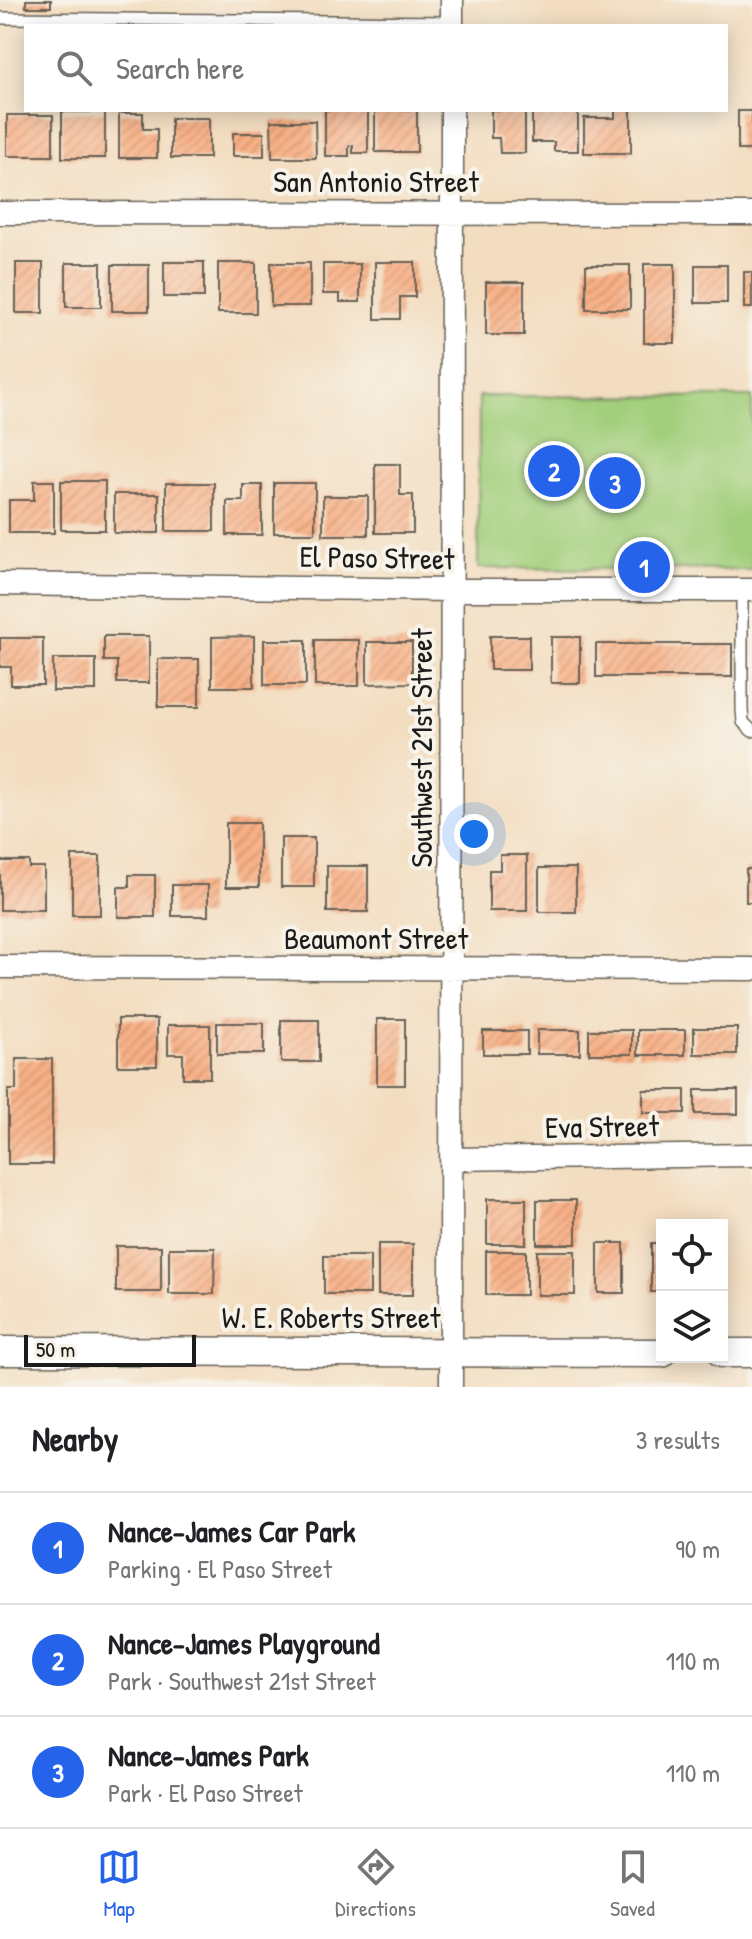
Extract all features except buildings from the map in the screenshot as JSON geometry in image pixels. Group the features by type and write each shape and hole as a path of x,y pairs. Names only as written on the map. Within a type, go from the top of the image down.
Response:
{"street":[{"name":"Southwest 21st Street","path":"451,1387 452,112"},
{"name":"San Antonio Street","path":"0,213 752,214"},
{"name":"El Paso Street","path":"0,584 747,590"},
{"name":"Beaumont Street","path":"0,967 752,969"},
{"name":"Eva Street","path":"453,1159 752,1155"},
{"name":"W. E. Roberts Street","path":"0,1351 656,1353"},
{"path":"728,1353 752,1353"}],"lane":[{"path":"0,18 452,16"},
{"path":"747,590 742,710 743,722 752,731"}],"green space":[{"path":"479,396 752,397 752,570 478,568"}],"place":[{"name":"Nance-James Playground","path":"554,471"},
{"name":"Nance-James Park","path":"615,483"},
{"name":"Nance-James Car Park","path":"644,567"}]}
